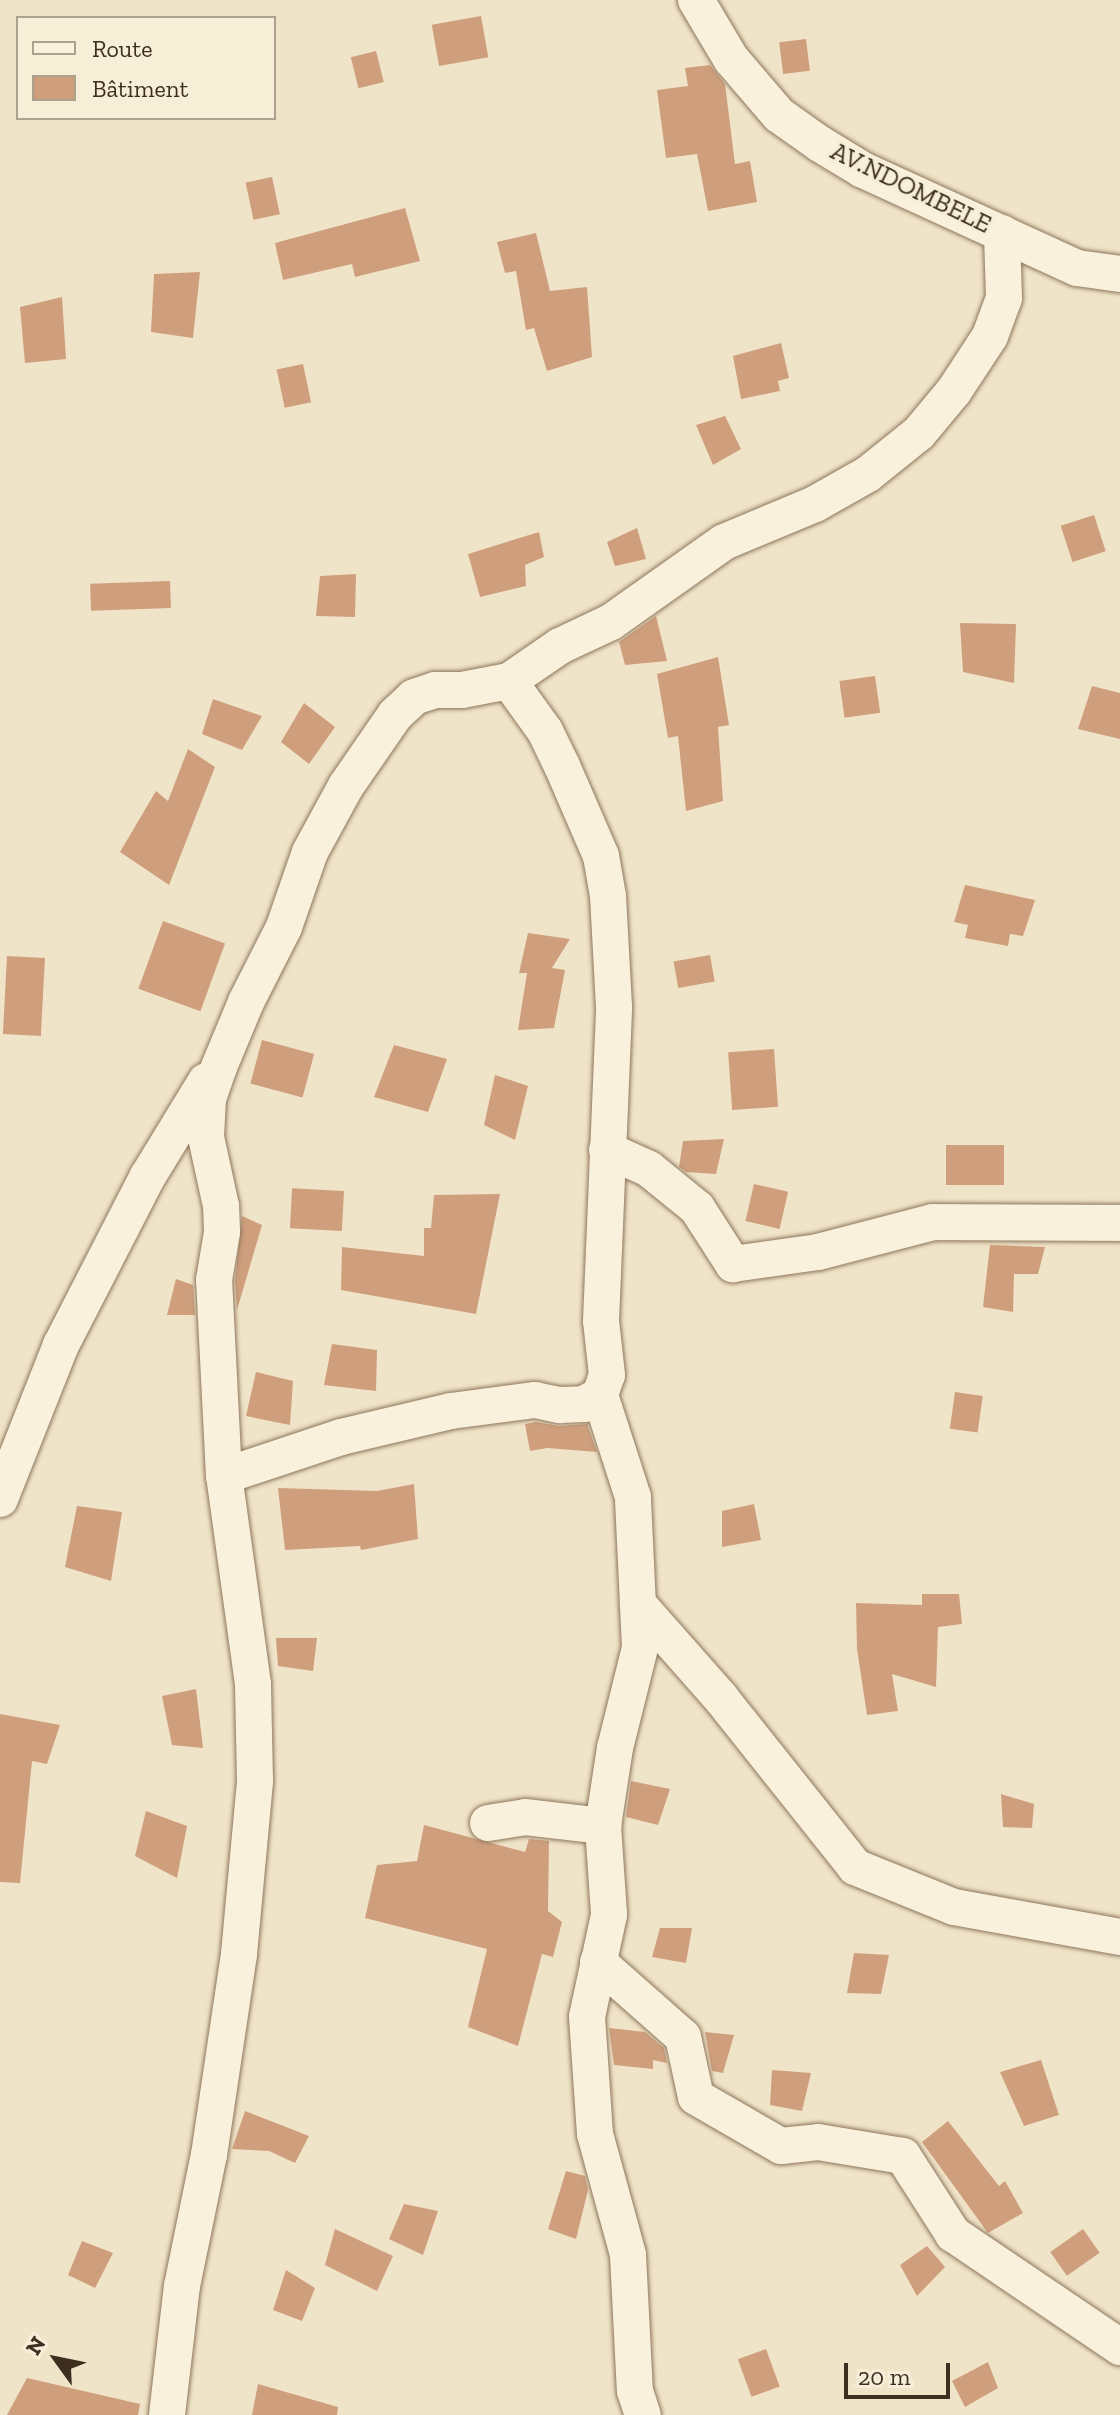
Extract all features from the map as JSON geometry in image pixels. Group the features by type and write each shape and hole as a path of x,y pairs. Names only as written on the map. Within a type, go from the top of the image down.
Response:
{"street":[{"name":"AV.NDOMBELE","path":"696,0 731,59 779,115 863,170 1077,268 1120,274"},
{"path":"167,2415 182,2286 209,2155 239,1954 255,1781 253,1684 224,1476 214,1280 222,1232 221,1206 206,1137 208,1099 229,1042 284,927 310,852 346,786 395,715 414,697 435,690 462,690 509,681 560,646 611,622 724,542 815,504 868,474 919,433 954,391 990,336 1004,298 1002,233"},
{"path":"509,681 545,731 601,856 608,896 614,1007 601,1321 607,1375 600,1395 633,1497 640,1648 615,1748 603,1826 609,1915 587,2017 595,2134 628,2255 635,2391 643,2415"},
{"path":"0,1499 61,1345 148,1176 229,1042"},
{"path":"607,1150 649,1169 697,1208 733,1264 818,1252 933,1222 1120,1223"},
{"path":"224,1476 341,1437 451,1411 535,1400 559,1405 584,1404 600,1395"},
{"path":"638,1604 731,1709 855,1867 954,1907 1120,1937"},
{"path":"488,1823 525,1817 603,1826"},
{"path":"598,1962 683,2037 696,2097 781,2146 818,2142 903,2156 953,2234 1120,2347"}],"building":[{"path":"481,16 488,57 439,66 432,25"},
{"path":"806,39 810,71 783,74 779,42"},
{"path":"376,51 384,82 359,88 351,57"},
{"path":"710,65 725,84 735,164 750,161 757,202 708,211 697,154 666,158 657,90 688,86 685,68"},
{"path":"272,177 280,214 253,220 246,183"},
{"path":"405,208 420,261 355,277 352,264 283,280 275,243"},
{"path":"536,233 550,291 587,287 592,357 547,371 534,328 526,330 516,271 505,273 497,242"},
{"path":"200,272 193,338 151,332 154,274"},
{"path":"62,297 66,359 25,363 20,307"},
{"path":"781,343 789,378 778,381 780,391 741,399 733,356"},
{"path":"303,364 311,402 285,408 277,370"},
{"path":"725,416 741,449 713,465 696,425"},
{"path":"1094,515 1106,551 1072,562 1061,526"},
{"path":"637,528 646,559 615,566 607,542"},
{"path":"539,532 544,557 525,565 526,586 480,597 468,554"},
{"path":"356,574 355,617 316,616 320,576"},
{"path":"170,581 171,608 91,611 90,584"},
{"path":"656,616 667,661 625,665 619,642"},
{"path":"960,623 1016,624 1014,683 963,672"},
{"path":"718,657 729,725 718,727 723,801 686,811 678,736 668,738 657,674"},
{"path":"875,676 880,713 844,718 839,681"},
{"path":"1092,686 1120,693 1120,739 1078,729"},
{"path":"213,699 262,716 242,750 202,734"},
{"path":"304,703 335,727 309,764 281,742"},
{"path":"188,749 215,767 169,885 120,852 156,791 168,801"},
{"path":"965,885 1035,900 1023,936 1010,934 1008,946 965,938 968,925 954,922"},
{"path":"163,921 225,944 200,1011 138,989"},
{"path":"528,933 570,939 552,968 565,970 554,1028 518,1030 527,973 519,973"},
{"path":"710,955 715,982 678,988 674,961"},
{"path":"7,956 45,958 41,1036 3,1034"},
{"path":"262,1040 314,1054 303,1097 250,1083"},
{"path":"394,1045 447,1059 428,1112 374,1097"},
{"path":"774,1049 778,1107 732,1110 728,1052"},
{"path":"495,1075 528,1086 515,1140 484,1125"},
{"path":"724,1139 716,1174 686,1172 679,1167 683,1141"},
{"path":"946,1145 1004,1145 1004,1185 946,1185"},
{"path":"754,1184 788,1192 780,1229 745,1221"},
{"path":"292,1188 344,1191 342,1231 290,1228"},
{"path":"500,1194 476,1314 341,1290 342,1247 424,1256 424,1228 431,1228 434,1195"},
{"path":"242,1216 262,1225 237,1310 235,1281"},
{"path":"990,1245 1045,1247 1038,1274 1014,1274 1013,1312 983,1307"},
{"path":"176,1279 193,1285 195,1315 167,1315"},
{"path":"332,1344 377,1350 376,1391 324,1385"},
{"path":"256,1372 293,1381 290,1425 246,1416"},
{"path":"955,1392 983,1396 978,1433 950,1429"},
{"path":"536,1422 559,1426 587,1424 597,1452 547,1448 530,1451 525,1424"},
{"path":"414,1484 418,1539 361,1550 360,1546 285,1550 278,1488 377,1491"},
{"path":"754,1504 761,1540 722,1547 722,1511"},
{"path":"77,1506 122,1512 111,1581 65,1567"},
{"path":"922,1594 959,1594 962,1624 938,1627 936,1687 892,1674 898,1711 867,1715 857,1649 856,1603 922,1605"},
{"path":"276,1638 317,1638 313,1671 278,1666"},
{"path":"196,1689 203,1748 172,1745 162,1696"},
{"path":"0,1714 60,1725 47,1764 32,1761 20,1883 0,1882"},
{"path":"631,1781 670,1789 658,1825 626,1817"},
{"path":"1001,1794 1034,1804 1032,1828 1003,1827"},
{"path":"146,1811 187,1826 177,1878 135,1856"},
{"path":"424,1825 525,1852 529,1839 549,1841 548,1911 562,1922 553,1957 542,1954 518,2046 468,2027 487,1949 365,1918 377,1865 417,1861"},
{"path":"660,1928 692,1928 686,1963 652,1957"},
{"path":"854,1953 889,1955 881,1994 847,1993"},
{"path":"609,2028 645,2032 664,2048 667,2063 653,2060 653,2069 614,2065"},
{"path":"705,2032 734,2035 723,2073 712,2071"},
{"path":"1041,2060 1059,2115 1024,2126 1000,2072"},
{"path":"772,2070 811,2073 802,2111 770,2105"},
{"path":"245,2111 309,2136 295,2163 269,2151 232,2149"},
{"path":"948,2121 999,2186 1005,2181 1023,2213 988,2233 922,2142"},
{"path":"566,2171 585,2176 588,2190 576,2239 548,2229"},
{"path":"404,2204 438,2211 423,2255 389,2239"},
{"path":"335,2229 393,2256 377,2291 325,2265"},
{"path":"1083,2229 1100,2253 1067,2276 1050,2252"},
{"path":"82,2241 113,2253 95,2288 68,2275"},
{"path":"927,2246 945,2267 917,2296 900,2265"},
{"path":"286,2270 315,2288 302,2321 273,2310"},
{"path":"766,2349 780,2387 751,2397 738,2359"},
{"path":"988,2362 998,2388 965,2407 952,2381"},
{"path":"27,2378 140,2404 138,2415 7,2415"},
{"path":"258,2384 338,2407 337,2415 252,2415"}]}
